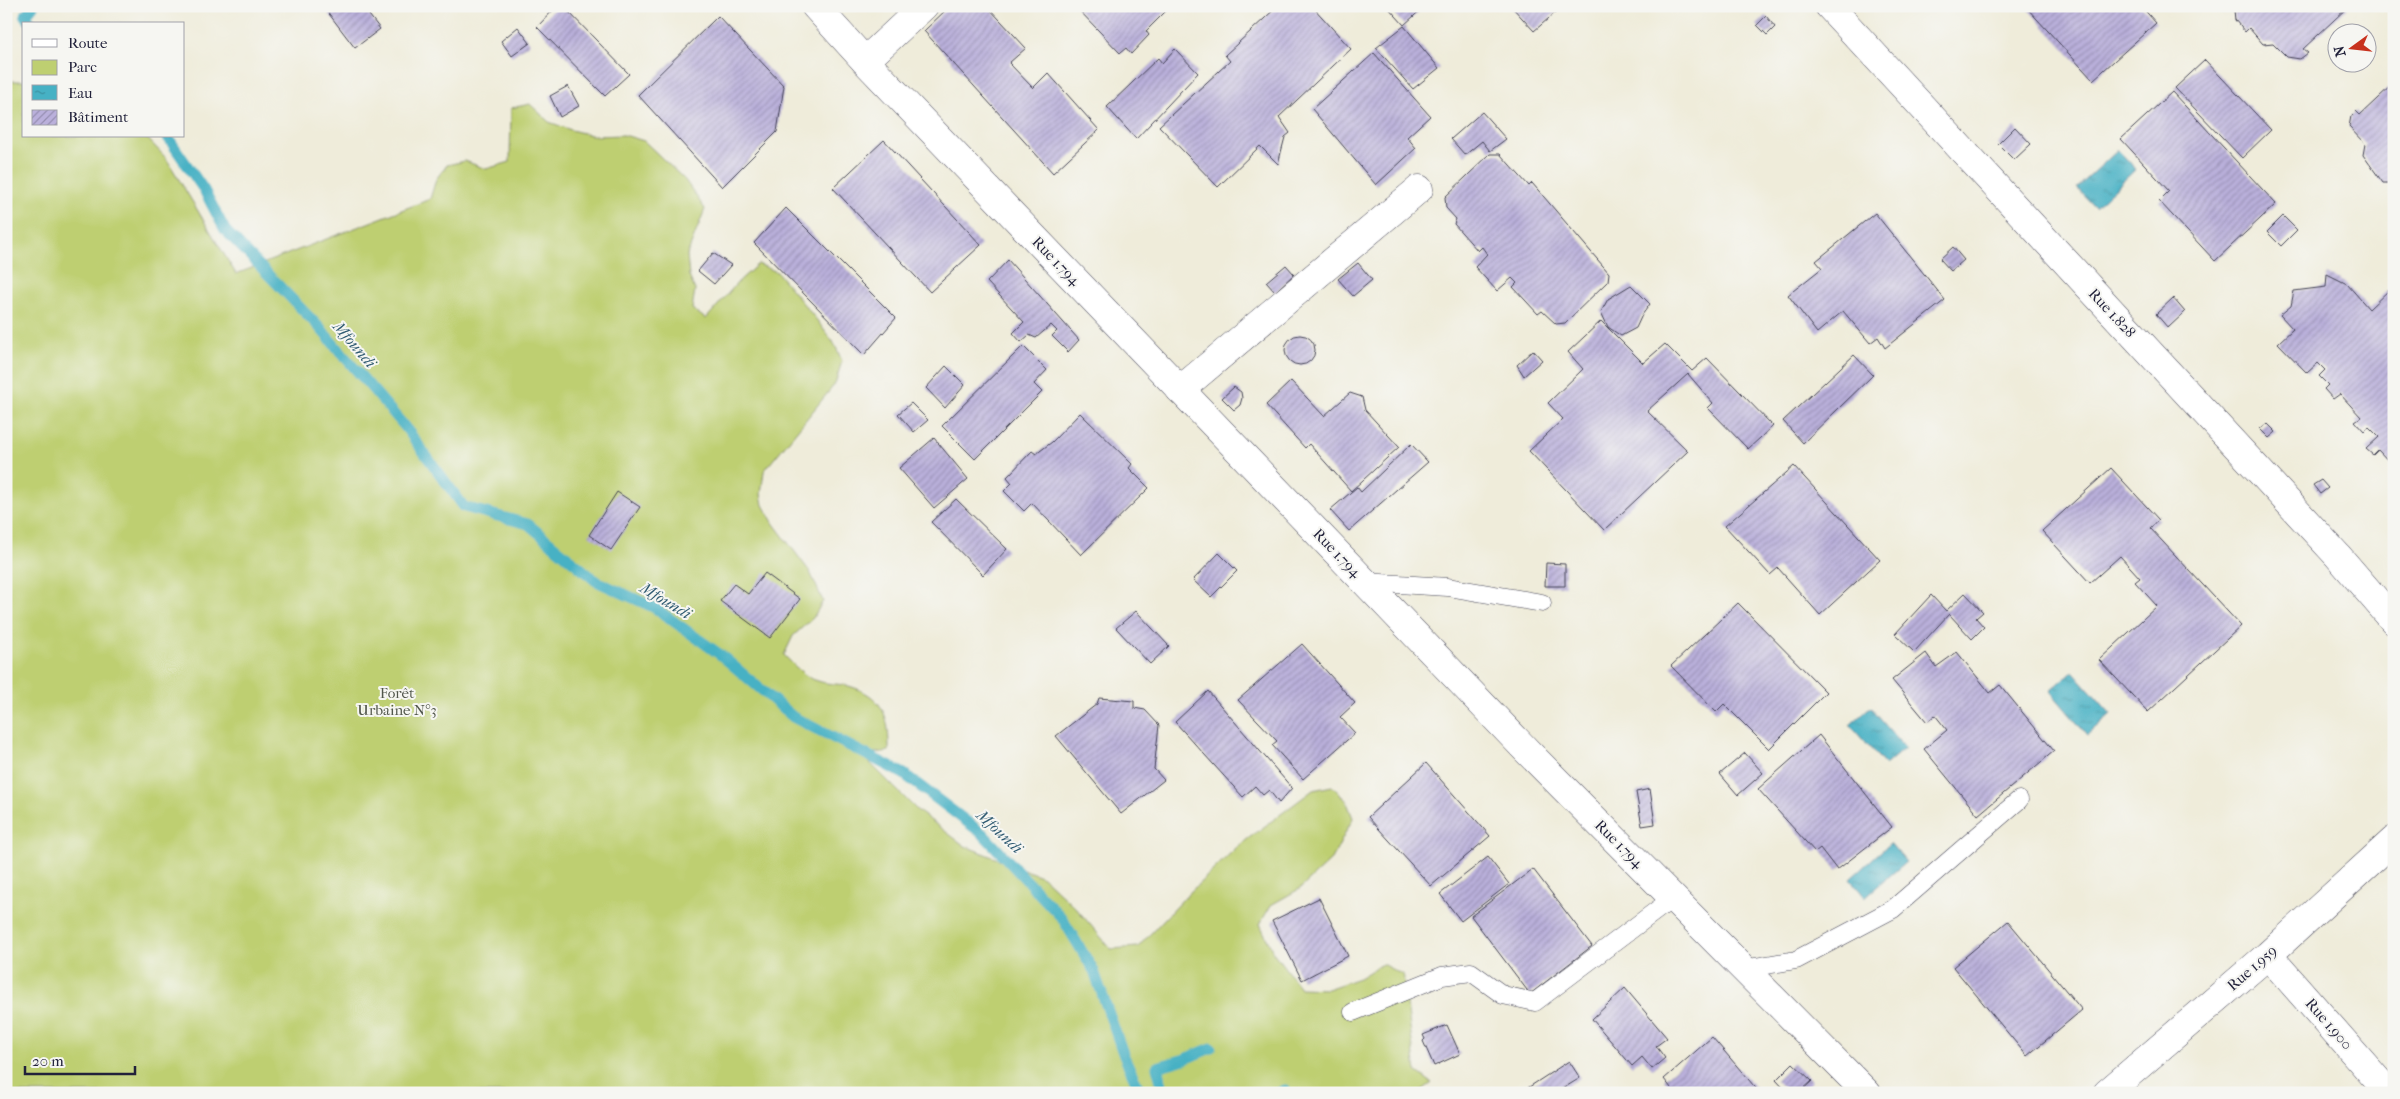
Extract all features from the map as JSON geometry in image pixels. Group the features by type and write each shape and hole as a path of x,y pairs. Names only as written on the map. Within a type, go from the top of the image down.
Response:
{"street":[{"name":"Rue 1.794","path":"815,6 865,62 1528,752 1867,1093"},
{"path":"865,62 924,6"},
{"name":"Rue 1.828","path":"1828,6 2338,556 2394,621"},
{"path":"1180,390 1419,189"},
{"name":"Rue 1.959","path":"2107,1093 2268,955 2394,840"},
{"name":"Rue 1.900","path":"2268,955 2389,1093"}],"lane":[{"path":"1364,582 1448,587 1542,603"},
{"path":"1743,969 1796,960 1893,909 2019,800"},
{"path":"1354,1012 1442,976 1471,972 1503,995 1535,1002 1673,898"}],"green space":[{"name":"Forêt Urbaine N°3","path":"6,81 22,81 22,138 147,138 166,158 236,274 430,199 436,179 447,165 465,161 486,169 510,162 511,108 530,104 549,122 571,130 595,136 624,135 644,141 685,180 705,209 687,255 689,276 695,290 692,309 706,319 738,282 758,264 777,272 835,345 842,361 835,384 764,471 761,494 763,505 774,524 810,572 823,601 813,618 793,636 784,655 808,677 822,682 852,687 872,697 879,704 888,729 889,751 862,755 918,811 965,846 1043,877 1076,908 1111,949 1138,947 1181,901 1237,847 1313,790 1332,786 1346,800 1353,818 1332,859 1301,888 1271,905 1260,924 1273,952 1300,988 1327,989 1359,978 1382,964 1403,975 1416,1071 1432,1083 1418,1093 6,1093"}],"water":[{"path":"2118,150 2136,169 2095,207 2077,188"},
{"path":"2073,671 2111,714 2087,735 2050,691"},
{"path":"1870,707 1905,748 1885,765 1850,725"},
{"path":"1890,843 1906,862 1865,897 1850,879"}],"building":[{"path":"323,6 362,6 380,29 355,48"},
{"path":"557,6 563,6 629,74 605,96 537,27"},
{"path":"950,6 987,6 1026,48 1009,63 1033,88 1048,73 1099,130 1053,173 924,31"},
{"path":"1079,6 1171,6 1146,31 1149,35 1131,54 1126,48 1120,53 1077,8"},
{"path":"1278,6 1312,6 1351,49 1279,117 1290,133 1285,137 1278,164 1260,146 1218,187 1159,126 1230,61 1225,55"},
{"path":"1387,6 1425,6 1404,25"},
{"path":"1511,6 1563,6 1534,31"},
{"path":"2025,6 2141,6 2156,23 2093,80"},
{"path":"2239,6 2349,6 2332,22 2328,22 2328,26 2303,49 2308,53 2300,59 2287,57 2273,43 2263,44 2249,28 2245,32 2235,20 2234,10"},
{"path":"718,16 784,86 777,132 722,187 638,95"},
{"path":"1766,16 1775,27 1767,35 1757,25"},
{"path":"1404,26 1439,68 1413,89 1376,48"},
{"path":"518,27 530,43 512,56 501,41"},
{"path":"1175,49 1198,73 1136,139 1107,107 1158,58 1162,63"},
{"path":"1374,53 1430,116 1407,137 1416,148 1376,185 1312,109"},
{"path":"2205,60 2271,130 2242,158 2175,88"},
{"path":"2394,83 2394,183 2383,183 2363,155 2365,144 2349,127 2351,116 2356,111 2360,115"},
{"path":"568,86 579,106 560,117 550,96"},
{"path":"2172,92 2276,204 2215,261 2159,201 2169,191 2121,139"},
{"path":"1482,112 1506,139 1490,151 1482,141 1465,155 1451,139"},
{"path":"2015,127 2031,144 2014,160 1998,144"},
{"path":"884,140 981,245 930,292 833,188"},
{"path":"1490,154 1500,154 1529,186 1532,183 1609,273 1608,281 1565,323 1556,324 1542,311 1538,314 1513,287 1517,283 1512,278 1497,291 1475,267 1487,254 1482,247 1478,251 1454,224 1456,219 1446,208 1445,197"},
{"path":"786,208 896,318 864,355 754,243"},
{"path":"1875,213 1945,300 1885,348 1878,337 1870,343 1843,311 1817,333 1788,295 1822,268 1816,261"},
{"path":"2283,216 2297,230 2281,246 2267,232"},
{"path":"1953,247 1964,260 1951,271 1940,259"},
{"path":"713,253 731,265 714,284 698,271"},
{"path":"1008,260 1079,340 1068,352 1052,336 1057,331 1051,325 1036,338 1029,335 1021,342 1013,333 1024,322 987,282"},
{"path":"1358,263 1372,280 1353,296 1338,279"},
{"path":"1286,265 1294,274 1275,292 1266,282"},
{"path":"2327,274 2347,284 2369,309 2391,288 2394,291 2394,340 2387,346 2394,353 2394,467 2378,450 2373,455 2366,449 2379,437 2369,427 2364,431 2355,421 2361,417 2340,394 2333,399 2324,389 2328,385 2319,376 2325,370 2318,363 2307,373 2278,343 2293,329 2280,315 2291,306 2294,291 2326,287"},
{"path":"1631,285 1650,304 1636,328 1621,336 1608,327 1601,312 1608,299"},
{"path":"2173,298 2185,312 2168,328 2156,314"},
{"path":"1601,321 1643,363 1665,344 1692,371 1707,358 1773,426 1748,449 1708,408 1713,403 1688,374 1647,411 1688,451 1604,530 1529,451 1563,419 1548,403 1583,369 1568,352"},
{"path":"1300,335 1311,339 1315,350 1311,361 1300,365 1289,361 1285,350 1289,339"},
{"path":"1023,346 1047,370 1034,384 1042,392 975,459 942,426"},
{"path":"1533,350 1542,360 1524,376 1517,365"},
{"path":"1854,355 1873,375 1803,443 1783,421"},
{"path":"946,366 965,385 945,408 926,388"},
{"path":"1291,381 1324,416 1350,393 1362,397 1365,410 1399,447 1351,491 1309,444 1305,448 1266,405"},
{"path":"1234,387 1241,392 1242,398 1240,405 1234,410 1222,398"},
{"path":"911,403 928,420 914,432 898,414"},
{"path":"1080,413 1132,464 1129,468 1149,488 1081,555 1032,503 1024,511 1004,491 1012,483 1007,477 1032,451 1036,454 1052,442"},
{"path":"2267,423 2276,432 2269,438 2260,429"},
{"path":"934,438 968,479 934,508 899,468"},
{"path":"1411,444 1428,462 1349,531 1330,510 1357,487 1361,492"},
{"path":"1794,466 1880,560 1820,615 1778,568 1770,575 1725,526"},
{"path":"2111,468 2159,520 2150,528 2241,626 2148,712 2099,660 2157,606 2135,582 2140,578 2120,556 2090,583 2042,531"},
{"path":"2321,480 2328,488 2320,494 2313,485"},
{"path":"617,492 640,507 611,550 589,535"},
{"path":"956,499 1007,549 983,575 931,522"},
{"path":"1219,553 1237,571 1211,597 1193,580"},
{"path":"1546,563 1565,564 1565,586 1545,586"},
{"path":"765,573 800,599 770,638 720,601 734,584 748,594"},
{"path":"1965,593 1983,612 1976,618 1984,627 1972,639 1949,614 1914,652 1895,634 1931,595 1946,611"},
{"path":"1738,603 1826,692 1769,749 1724,704 1716,712 1671,666"},
{"path":"1136,611 1169,646 1150,664 1116,628"},
{"path":"1302,644 1355,703 1340,717 1355,733 1303,779 1272,745 1277,741 1238,700"},
{"path":"1957,652 1990,693 2000,685 2054,751 1978,815 1924,749 1947,730 1935,715 1927,722 1892,680 1926,653 1936,667"},
{"path":"1208,691 1292,788 1279,803 1269,790 1263,795 1255,786 1243,797 1175,722"},
{"path":"1099,698 1134,701 1134,708 1145,710 1159,725 1154,769 1164,780 1121,814 1056,736 1097,704"},
{"path":"1819,735 1892,827 1837,870 1820,848 1815,852 1758,789"},
{"path":"1745,753 1763,773 1738,795 1720,774"},
{"path":"1426,763 1490,836 1431,886 1368,817"},
{"path":"1650,789 1655,824 1642,826 1636,792"},
{"path":"1488,857 1509,884 1461,921 1440,894"},
{"path":"1533,869 1592,946 1530,994 1471,916"},
{"path":"1319,898 1348,956 1302,980 1272,921"},
{"path":"2008,921 2082,1010 2027,1056 1953,967"},
{"path":"1625,988 1667,1038 1656,1046 1665,1058 1652,1069 1642,1057 1632,1066 1592,1019"},
{"path":"1447,1025 1460,1054 1434,1066 1423,1041 1425,1039 1423,1035"},
{"path":"1712,1037 1760,1093 1675,1093 1664,1079"},
{"path":"1569,1061 1580,1078 1559,1091 1560,1093 1528,1093 1526,1089"},
{"path":"1793,1063 1812,1081 1799,1093 1788,1093 1776,1080"}],"waterway":[{"name":"Mfoundi","path":"30,22 25,16 33,6"},
{"name":"Mfoundi","path":"168,138 204,190 225,230 319,327 406,428 464,507 528,524 596,581 655,608 722,656 793,717 904,774 983,834 1062,918 1094,971 1124,1056 1141,1093"},
{"path":"1164,1093 1157,1067 1185,1059 1211,1048"},
{"path":"1279,1093 1285,1090"}]}
